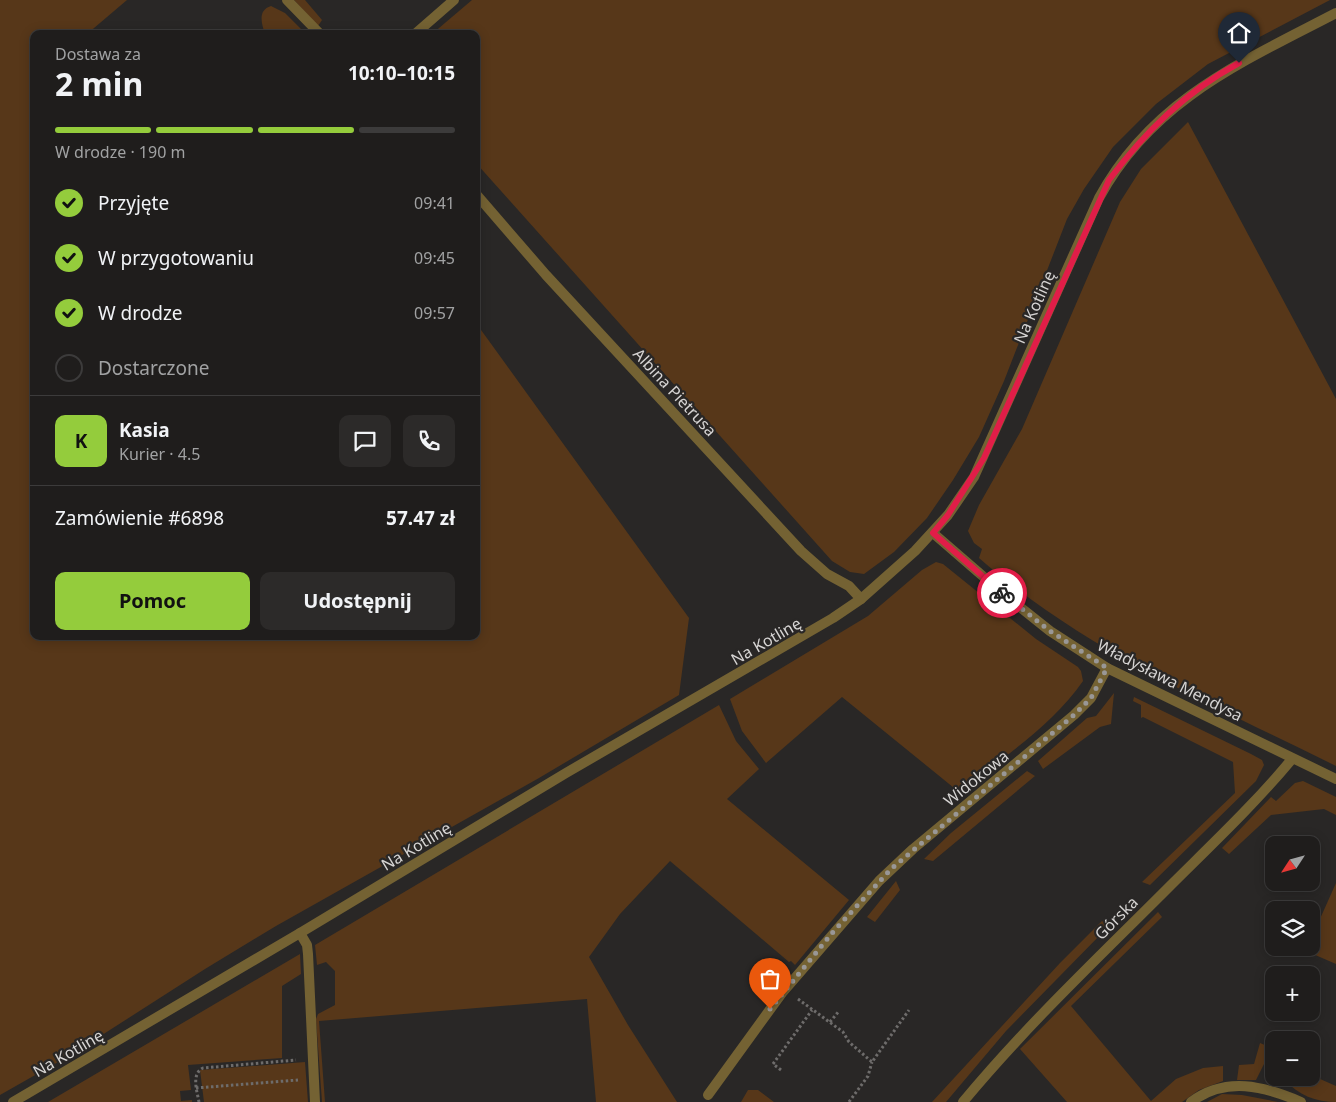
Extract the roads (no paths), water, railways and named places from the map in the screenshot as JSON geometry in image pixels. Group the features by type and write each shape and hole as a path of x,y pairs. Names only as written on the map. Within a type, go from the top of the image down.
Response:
{"street":[{"path":"286,0 316,30"},
{"path":"420,30 454,0"},
{"name":"Na Kotlinę","path":"13,1102 300,933 566,773 802,638 861,599 897,569 933,533 948,515 984,458 1099,198 1109,180 1127,156 1153,127 1207,82 1272,45 1336,13"},
{"name":"Albina Pietrusa","path":"480,199 546,274 802,551 827,574 848,586 861,599"},
{"name":"Władysława Mendysa","path":"933,533 1036,620 1107,668 1336,779"},
{"name":"Widokowa","path":"708,1095 782,994 879,881 913,849 1074,715 1091,698 1107,668"},
{"name":"Górska","path":"964,1102 1030,1026 1254,804 1292,759"},
{"path":"300,933 307,945 308,954 315,1102"},
{"path":"1191,1102 1213,1090 1235,1085 1251,1085 1301,1102"}]}
